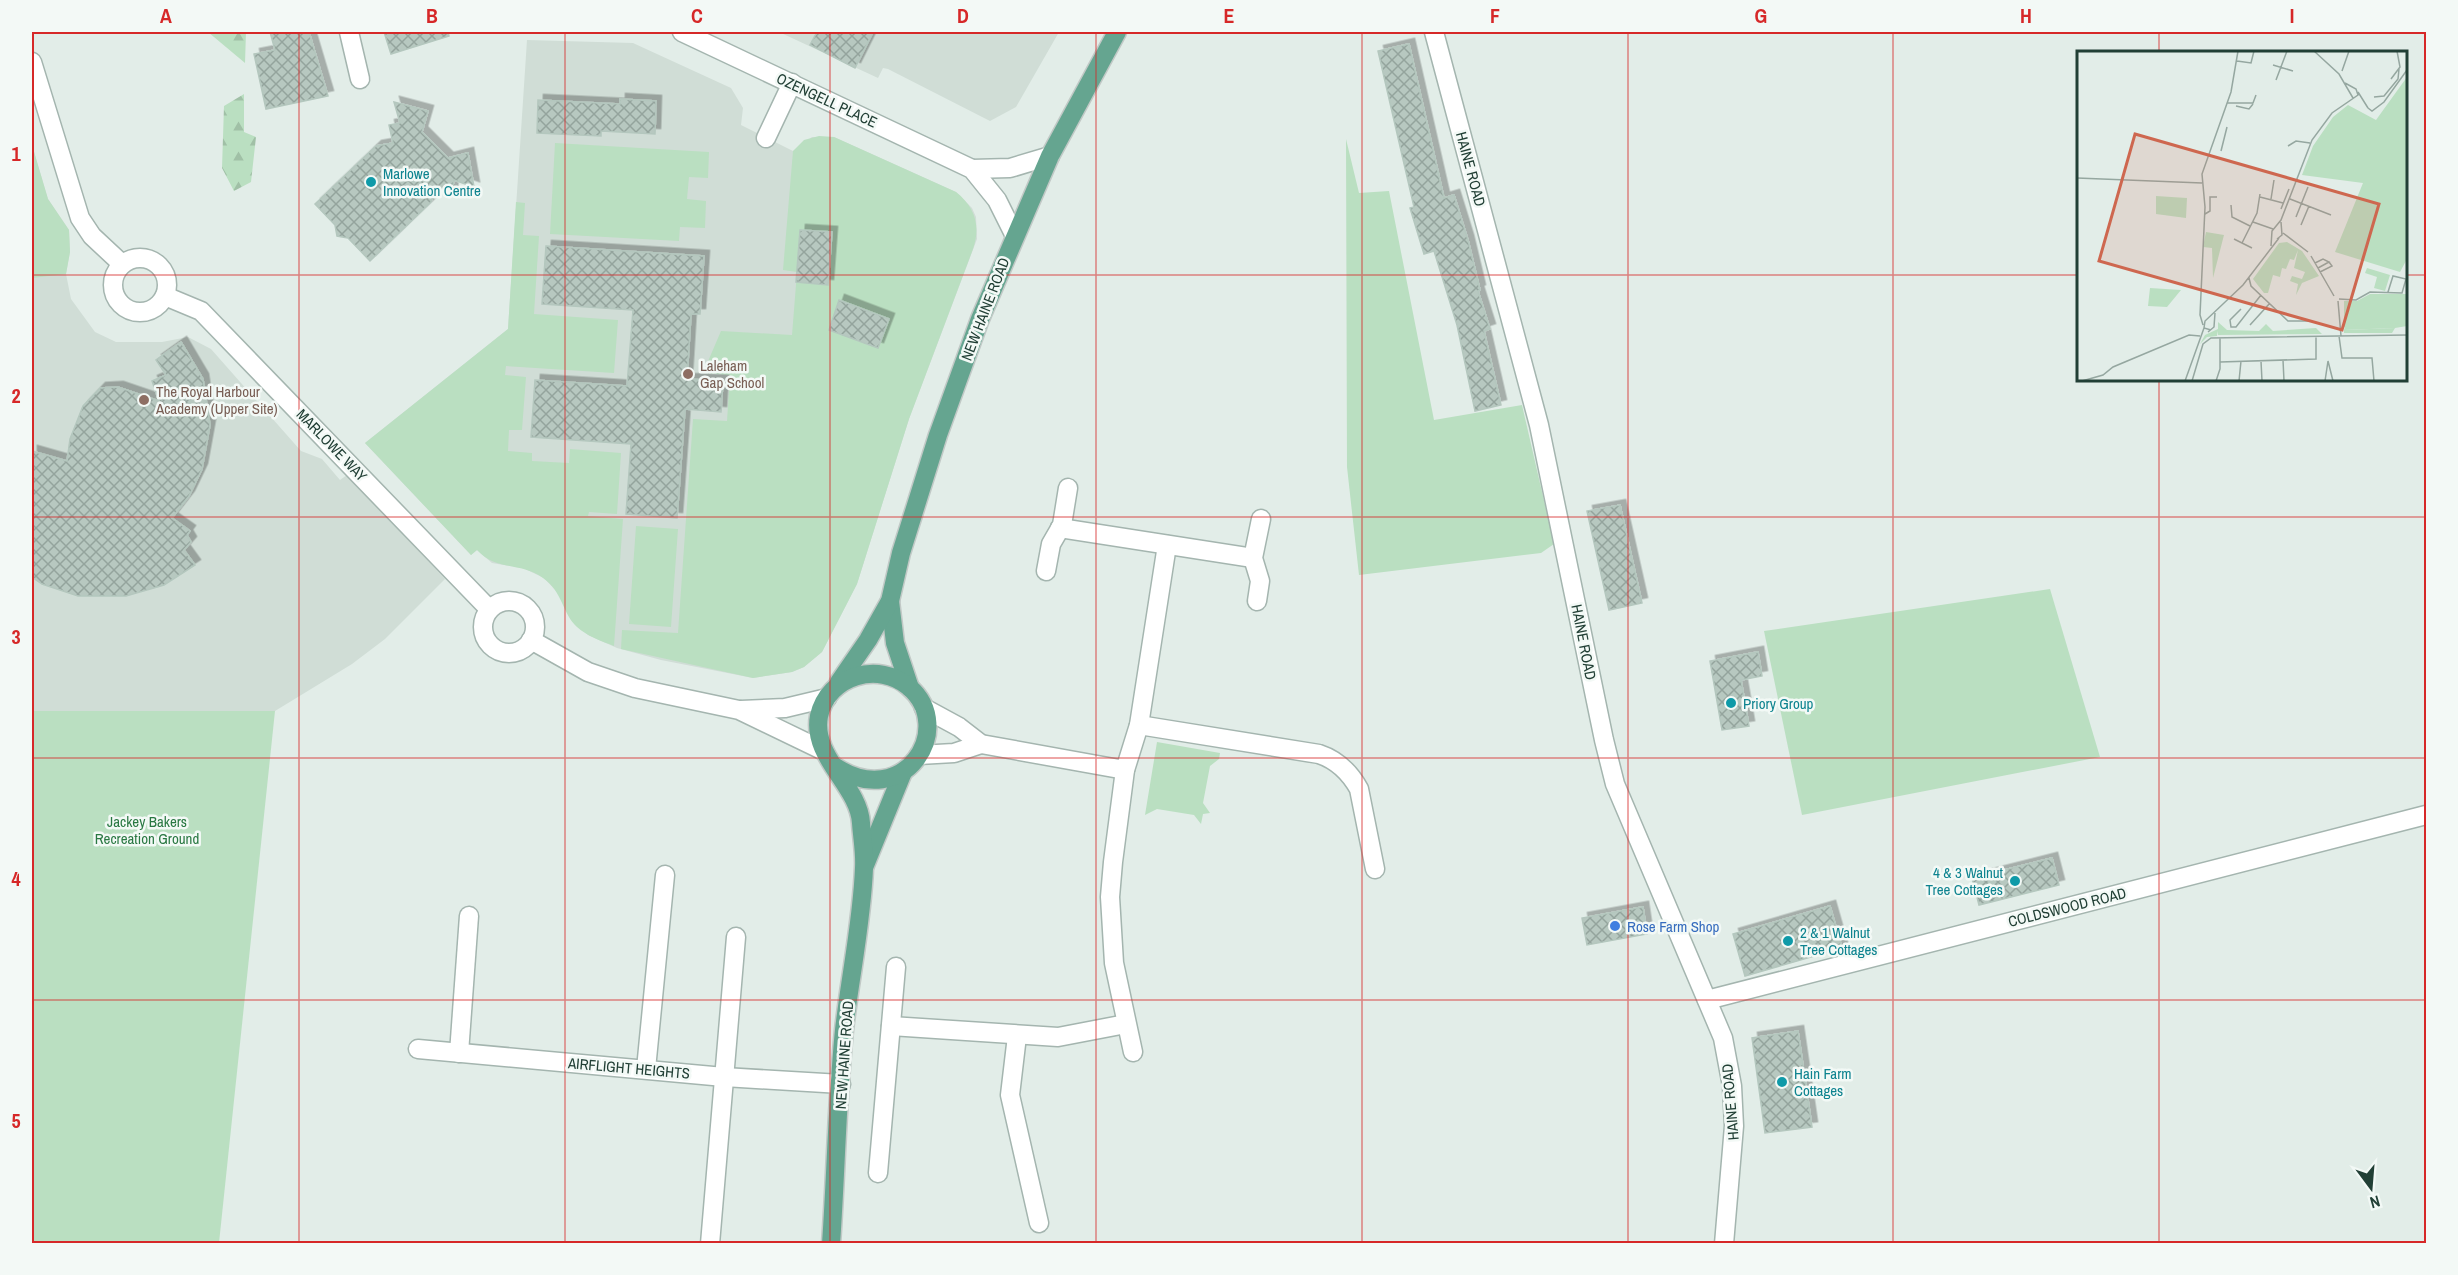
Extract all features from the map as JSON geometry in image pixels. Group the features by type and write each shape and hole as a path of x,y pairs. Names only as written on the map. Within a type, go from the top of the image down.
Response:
{"main road":[{"name":"NEW HAINE ROAD","path":"831,1244 844,1032 864,867 861,817 824,751 818,733 819,715 830,693 868,640 890,601 901,553 938,435 980,319 1014,234 1050,156 1117,32"},
{"name":"NEW HAINE ROAD","path":"864,867 903,772 919,755 926,740 927,724 924,708 910,688 895,643 890,601"},
{"name":"NEW HAINE ROAD","path":"830,693 848,679 864,674 880,673 896,678 910,688"},
{"name":"NEW HAINE ROAD","path":"834,766 850,777 868,782 886,780 903,772"}],"street":[{"path":"349,32 360,79"},
{"name":"OZENGELL PLACE","path":"682,32 972,169 997,200 1014,234"},
{"name":"HAINE ROAD","path":"1434,32 1539,425 1615,784 1660,896 1723,1038 1732,1086 1733,1155 1724,1244"},
{"path":"32,62 80,218 92,236 122,264"},
{"path":"766,138 792,83"},
{"name":"OZENGELL PLACE","path":"972,169 1010,168 1050,156"},
{"path":"139,258 156,263 166,278 165,296 153,309 135,313 118,303 112,286 113,278 122,264 139,258"},
{"name":"MARLOWE WAY","path":"165,296 201,311 489,609"},
{"path":"1046,571 1051,544 1060,528 1068,488"},
{"path":"1257,601 1260,581 1253,558 1261,519"},
{"path":"1060,528 1253,558"},
{"path":"1133,1052 1114,963 1110,897 1125,770 1139,725 1167,545"},
{"path":"504,600 521,603 528,608 535,624 531,640 526,647 509,653 492,648 483,634 482,624 489,609 504,600"},
{"path":"531,640 588,672 635,688 739,710 824,751"},
{"path":"739,710 785,708 830,693"},
{"path":"924,708 959,727 981,744 1125,770"},
{"path":"1139,725 1318,754 1338,763 1353,778 1359,789 1375,869"},
{"path":"919,755 954,753 981,744"},
{"name":"COLDSWOOD ROAD","path":"1707,1000 2427,815"},
{"path":"645,1069 665,875"},
{"path":"459,1053 469,916"},
{"path":"710,1244 736,937"},
{"path":"878,1173 896,967"},
{"path":"891,1026 1058,1037 1126,1024"},
{"path":"1017,1036 1010,1095 1039,1223"},
{"name":"AIRFLIGHT HEIGHTS","path":"418,1049 724,1077 841,1084"}],"shaded area":[{"path":"779,32 1059,32 1016,107 990,121 888,69 883,68 878,78"},
{"name":"Laleham Gap School","path":"527,40 633,43 731,88 743,108 741,125 793,151 812,137 834,137 956,192 972,208 976,217 977,239 909,419 857,584 822,652 804,667 792,672 753,678 661,660 617,648 588,635 571,620 559,594 544,578 523,568 492,563 477,550 471,555 365,443 508,329"},
{"name":"The Royal Harbour Academy (Upper Site)","path":"32,145 48,199 69,230 70,252 66,274 71,299 95,332 116,342 162,342 188,337 211,349 301,451 322,459 340,480 347,475 445,579 385,639 352,664 275,711 32,711"}],"green space":[{"path":"208,32 246,32 245,63"},
{"path":"244,94 244,132 256,137 251,182 234,191 222,168 224,106"},
{"path":"819,136 834,137 956,192 968,204 976,225 973,249 909,419 857,584 822,652 804,667 792,672 753,678 621,649 622,630 678,633 693,419 727,421 730,375 703,373 721,331 792,335 797,272 783,270 793,151 804,140"},
{"path":"1346,139 1359,193 1389,191 1434,420 1522,405 1554,544 1541,553 1359,575 1347,467"},
{"path":"555,143 709,152 708,178 689,177 687,199 706,201 705,228 680,227 679,241 550,234"},
{"path":"32,145 48,199 69,230 70,252 66,274 32,278"},
{"path":"516,202 525,203 523,235 539,236 534,314 618,320 614,373 506,366 505,375 526,377 522,430 509,430 508,451 532,453 532,461 569,463 570,449 621,453 617,514 589,512 588,516 623,519 614,646 590,636 577,627 555,590 543,578 526,570 493,561 477,550 471,555 365,443 508,329"},
{"path":"636,526 678,529 671,627 629,624"},
{"path":"2050,589 2100,757 1802,815 1764,631"},
{"name":"Jackey Bakers Recreation Ground","path":"32,711 275,711 219,1243 32,1243"},
{"path":"1157,742 1220,753 1219,759 1210,766 1203,803 1210,813 1203,814 1201,824 1194,815 1157,809 1145,815"}],"building":[{"path":"270,32 309,32 328,96 266,109 254,54 275,50"},
{"path":"384,32 448,32 449,36 391,54"},
{"path":"817,32 873,32 855,68 810,45"},
{"path":"1409,44 1444,198 1454,195 1468,240 1480,290 1478,291 1490,329 1484,331 1501,405 1475,411 1457,325 1434,251 1424,254 1410,208 1414,207 1378,51"},
{"path":"620,99 656,101 655,134 601,131 601,136 537,133 538,100 620,104"},
{"name":"Marlowe Innovation Centre","path":"394,102 428,111 422,132 448,158 468,153 474,187 454,180 452,191 435,187 431,202 370,261 348,238 337,236 335,225 315,204 376,146 393,143 389,125 400,123"},
{"path":"800,230 832,232 828,285 796,282"},
{"path":"546,246 704,256 700,314 691,314 687,379 723,381 721,412 685,409 677,518 626,514 631,444 531,437 535,380 627,386 633,310 542,304"},
{"path":"839,300 889,319 878,348 829,330"},
{"path":"181,342 203,379 210,425 202,469 189,496 172,518 190,531 187,535 191,542 184,550 195,565 164,585 126,596 78,596 42,584 32,577 32,451 67,461 70,439 83,406 100,388 118,387 159,401 152,381 166,375 156,360"},
{"path":"1620,505 1642,603 1609,610 1587,511"},
{"name":"Priory Group","path":"1758,652 1762,676 1741,680 1749,726 1722,730 1710,661"},
{"name":"4 & 3 Walnut Tree Cottages","path":"2052,858 2059,885 1979,905 1972,878"},
{"name":"2 & 1 Walnut Tree Cottages","path":"1830,906 1842,948 1745,976 1733,934"},
{"name":"Rose Farm Shop","path":"1643,907 1647,934 1587,945 1582,918"},
{"name":"Hain Farm Cottages","path":"1798,1031 1812,1127 1765,1133 1752,1038"}],"place":[{"name":"Marlowe Innovation Centre","path":"371,182"},
{"name":"Laleham Gap School","path":"688,374"},
{"name":"The Royal Harbour Academy (Upper Site)","path":"144,400"},
{"name":"Priory Group","path":"1731,703"},
{"name":"4 & 3 Walnut Tree Cottages","path":"2015,881"},
{"name":"Rose Farm Shop","path":"1615,926"},
{"name":"2 & 1 Walnut Tree Cottages","path":"1788,941"},
{"name":"Hain Farm Cottages","path":"1782,1082"}]}
